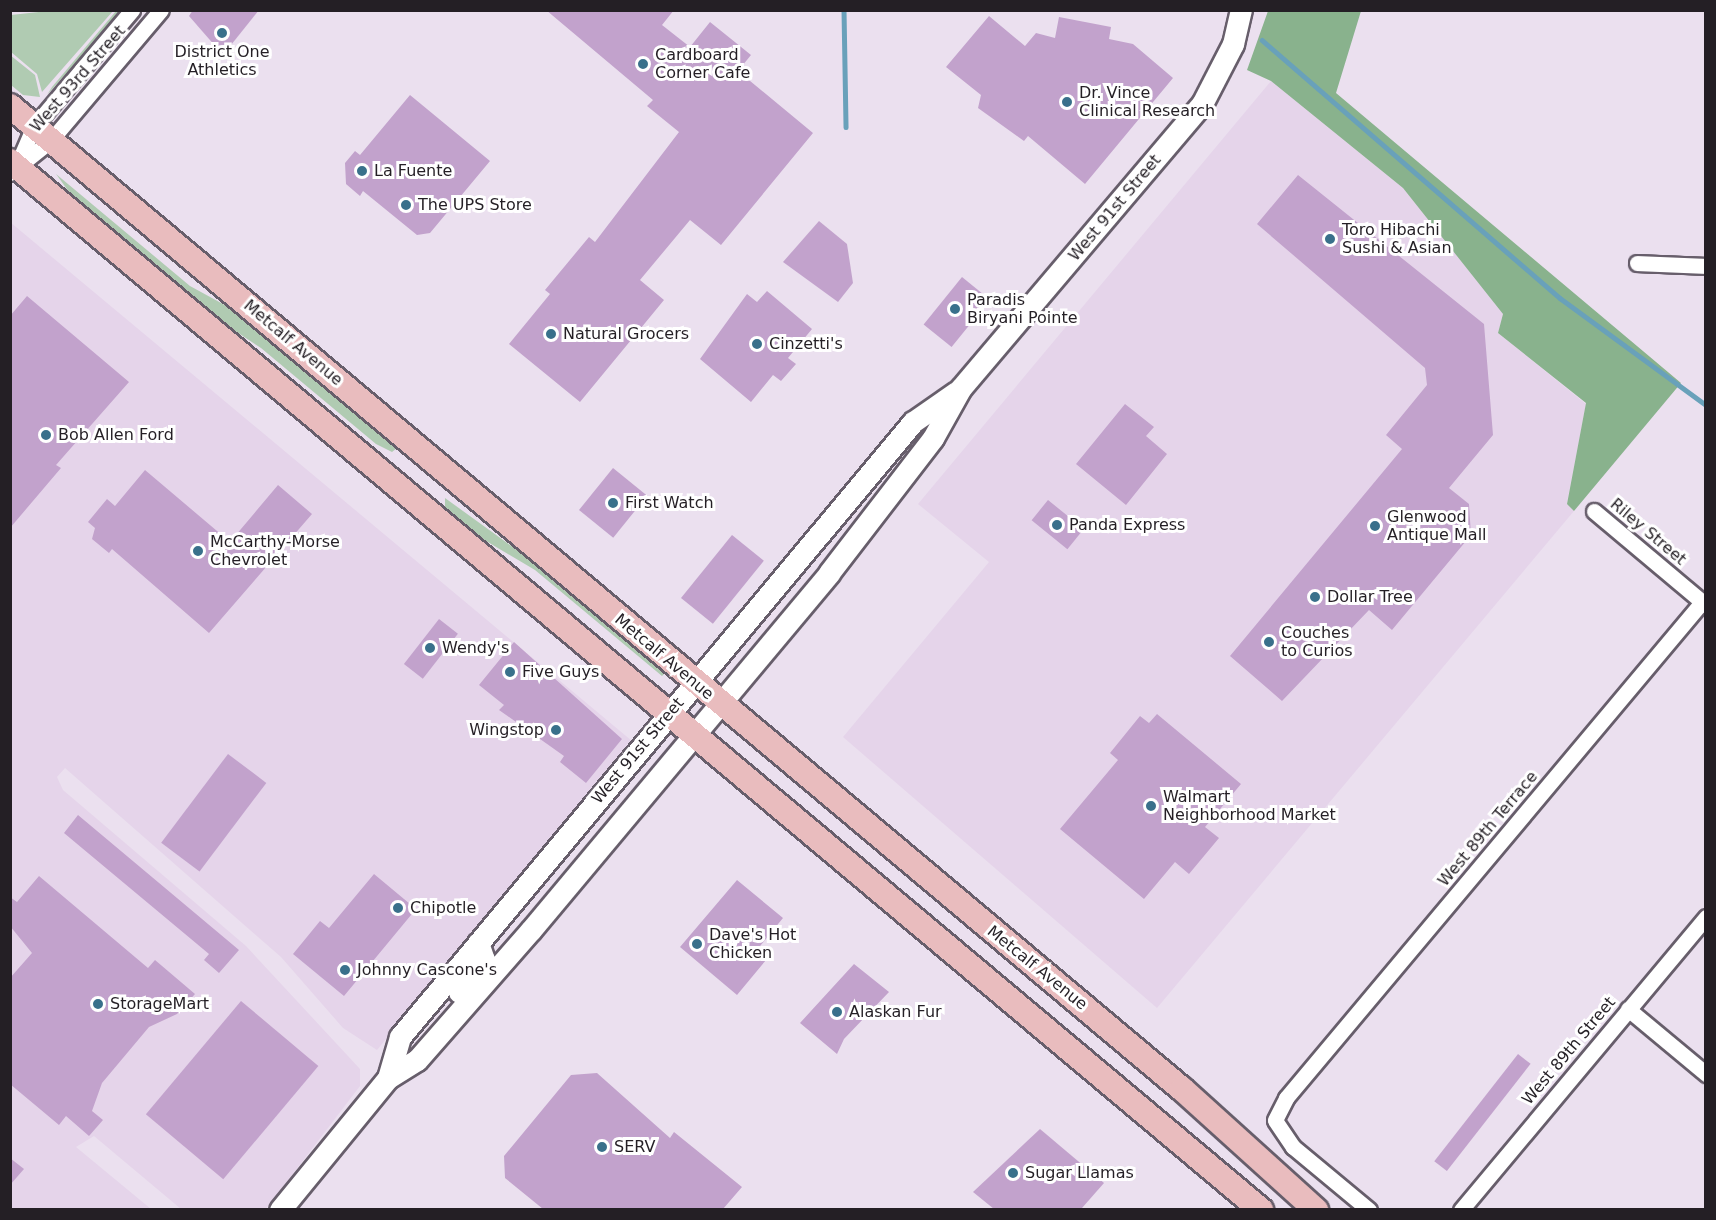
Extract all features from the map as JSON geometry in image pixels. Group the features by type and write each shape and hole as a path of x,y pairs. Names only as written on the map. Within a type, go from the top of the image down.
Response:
{"main road":[{"name":"Metcalf Avenue","path":"10,106 720,704 1182,1089 1316,1209"},
{"path":"12,166 414,499 1261,1209"},
{"path":"414,499 434,462"}],"street":[{"name":"West 93rd Street","path":"12,166 43,133 132,10"},
{"name":"West 93rd Street","path":"12,166 161,10"},
{"name":"West 91st Street","path":"280,1209 388,1078 427,1048 504,961 720,704 933,438 961,388 1202,104 1233,44 1241,10"},
{"path":"1637,263 1706,266"},
{"name":"West 91st Street","path":"388,1078 400,1037 478,943 914,422 961,388"},
{"name":"Riley Street","path":"1594,511 1704,603"},
{"name":"West 89th Terrace","path":"1369,1209 1293,1147 1275,1120 1302,1079 1704,603"},
{"path":"504,961 491,944 531,895 536,874"},
{"name":"West 89th Street","path":"1461,1209 1706,917"},
{"path":"427,1048 424,1035 484,960 478,943"},
{"path":"1628,1009 1706,1074"}],"shaded area":[{"path":"1271,81 1403,188 1503,314 1498,333 1586,404 1567,503 1574,511 1157,1008 843,737 989,562 918,504"},
{"path":"10,222 632,741 377,1050 343,1028 281,957 65,768 57,777 63,790 246,946 360,1069 360,1086 266,1209 181,1209 94,1136 76,1147 151,1209 11,1209"}],"green space":[{"path":"57,10 113,11 42,92 37,74 11,52 11,15"},
{"path":"116,11 121,11 47,95 52,87"},
{"path":"1268,11 1361,11 1336,93 1681,383 1574,511 1567,504 1586,403 1498,333 1503,314 1403,188 1271,81 1247,70"},
{"path":"10,55 35,75 40,97 23,95 11,85"},
{"path":"56,174 190,286 243,315 397,448 392,452 376,444 261,348 211,315 77,203"},
{"path":"445,498 579,595 667,671 662,676 535,570 466,529 445,510"}],"building":[{"name":"District One Athletics","path":"193,10 259,10 223,55 189,16"},
{"path":"546,10 674,10 662,25 690,47 710,22 751,55 738,71 813,133 721,245 690,220 640,280 664,300 580,402 509,344 550,294 545,290 589,237 595,242 679,132 647,106 653,100"},
{"name":"Dr. Vince Clinical Research","path":"989,16 1025,46 1036,33 1055,38 1059,17 1111,27 1109,39 1133,44 1173,78 1085,184 1028,136 1024,141 978,108 981,95 946,67"},
{"path":"410,95 490,161 430,233 417,235 363,191 360,196 346,184 345,163 355,151 360,155"},
{"path":"1298,175 1484,324 1493,435 1449,488 1469,504 1471,535 1392,630 1369,610 1282,701 1230,656 1402,449 1386,435 1427,385 1425,368 1257,224"},
{"path":"819,221 847,244 853,283 838,302 783,262"},
{"path":"962,277 990,300 952,347 924,324"},
{"name":"Cinzetti's","path":"767,291 812,329 788,358 796,364 781,381 773,375 751,402 700,359 747,294 757,302"},
{"name":"Bob Allen Ford","path":"27,296 129,382 56,465 61,468 10,528 10,316"},
{"path":"1125,404 1154,427 1146,436 1167,454 1126,505 1076,464"},
{"name":"First Watch","path":"613,468 647,496 613,538 579,510"},
{"name":"McCarthy-Morse Chevrolet","path":"145,470 230,542 278,485 312,514 209,633 112,549 109,553 92,539 95,528 88,522 107,499 115,506"},
{"name":"Panda Express","path":"1048,500 1084,529 1067,549 1032,520"},
{"path":"732,535 764,561 713,624 681,598"},
{"name":"Wendy's","path":"439,619 458,634 423,679 404,664"},
{"path":"514,642 622,739 586,783 560,762 564,756 499,710 504,705 479,685"},
{"name":"Walmart Neighborhood Market","path":"1157,714 1241,784 1205,827 1219,838 1189,874 1175,862 1144,899 1060,829 1118,760 1110,753 1140,716 1149,723"},
{"path":"228,754 266,783 200,872 161,843"},
{"name":"StorageMart","path":"78,815 239,950 219,973 204,960 209,954 64,833"},
{"path":"374,874 416,909 344,996 293,954 320,921 329,928"},
{"name":"StorageMart","path":"39,876 148,968 155,960 195,994 177,1014 149,1027 102,1083 92,1111 103,1120 89,1136 66,1116 59,1125 10,1084 10,978 32,953 10,926 10,897 17,902"},
{"path":"737,880 783,918 756,951 766,960 737,995 680,947"},
{"name":"Alaskan Fur","path":"854,964 889,992 844,1039 837,1054 800,1023"},
{"name":"StorageMart","path":"241,1001 318,1066 223,1179 146,1114"},
{"path":"1518,1054 1531,1064 1447,1171 1434,1161"},
{"name":"SERV","path":"597,1073 670,1138 674,1132 742,1187 723,1209 543,1209 505,1178 504,1156 571,1075"},
{"path":"1040,1129 1104,1183 1082,1208 994,1209 973,1192"},
{"path":"10,1158 24,1169 10,1185"}],"waterway":[{"path":"844,10 846,127"},
{"path":"1262,40 1560,298 1706,405"}],"place":[{"name":"District One Athletics","path":"222,33"},
{"name":"Cardboard Corner Cafe","path":"643,64"},
{"name":"Dr. Vince Clinical Research","path":"1067,102"},
{"name":"La Fuente","path":"362,171"},
{"name":"The UPS Store","path":"406,205"},
{"name":"Toro Hibachi Sushi & Asian","path":"1330,239"},
{"name":"Paradis Biryani Pointe","path":"955,309"},
{"name":"Natural Grocers","path":"551,334"},
{"name":"Cinzetti's","path":"757,344"},
{"name":"Bob Allen Ford","path":"46,435"},
{"name":"First Watch","path":"613,503"},
{"name":"Panda Express","path":"1057,525"},
{"name":"Glenwood Antique Mall","path":"1375,526"},
{"name":"McCarthy-Morse Chevrolet","path":"198,551"},
{"name":"Dollar Tree","path":"1315,597"},
{"name":"Couches to Curios","path":"1269,642"},
{"name":"Wendy's","path":"430,648"},
{"name":"Five Guys","path":"510,672"},
{"name":"Wingstop","path":"556,730"},
{"name":"Walmart Neighborhood Market","path":"1151,806"},
{"name":"Chipotle","path":"398,908"},
{"name":"Dave's Hot Chicken","path":"697,944"},
{"name":"Johnny Cascone's","path":"345,970"},
{"name":"StorageMart","path":"98,1004"},
{"name":"Alaskan Fur","path":"837,1012"},
{"name":"SERV","path":"602,1147"},
{"name":"Sugar Llamas","path":"1013,1173"}]}
